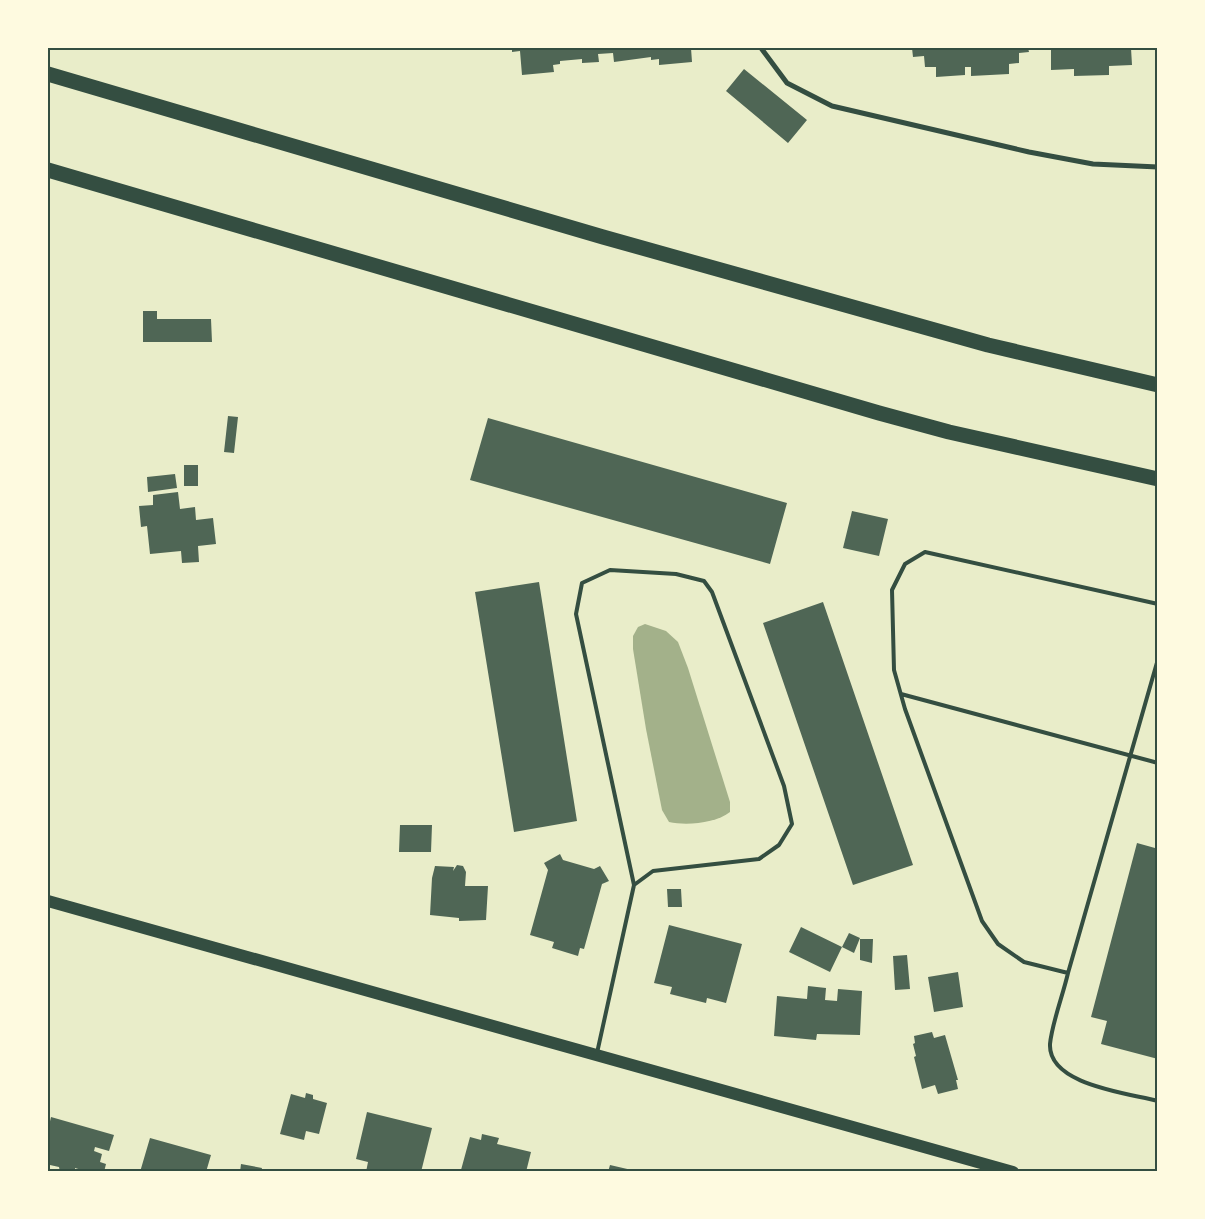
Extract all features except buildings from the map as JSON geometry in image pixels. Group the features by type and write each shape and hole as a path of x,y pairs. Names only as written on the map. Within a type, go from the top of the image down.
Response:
{"highway":[{"path":"48,74 603,237 988,345 1158,385"},
{"path":"48,170 879,413 949,432 1158,479"}],"main road":[{"path":"48,901 1013,1172"}],"street":[{"path":"761,48 787,83 832,106 1029,152 1093,164 1158,167"}],"lane":[{"path":"1068,973 1024,962 998,944 982,921 894,670 892,590 905,564 926,552 1158,604"},
{"path":"596,1055 634,885 576,614 582,583 610,570 692,577 704,581 712,592 784,786 792,824 779,845 759,859 653,871 634,885"},
{"path":"1158,659 1068,973 1050,1046 1056,1065 1073,1079 1158,1101"},
{"path":"901,694 1158,763"}],"shaded area":[{"path":"645,624 666,631 678,642 688,668 730,802 730,812 717,819 701,823 669,822 662,810 633,649 633,636 638,627"}]}
